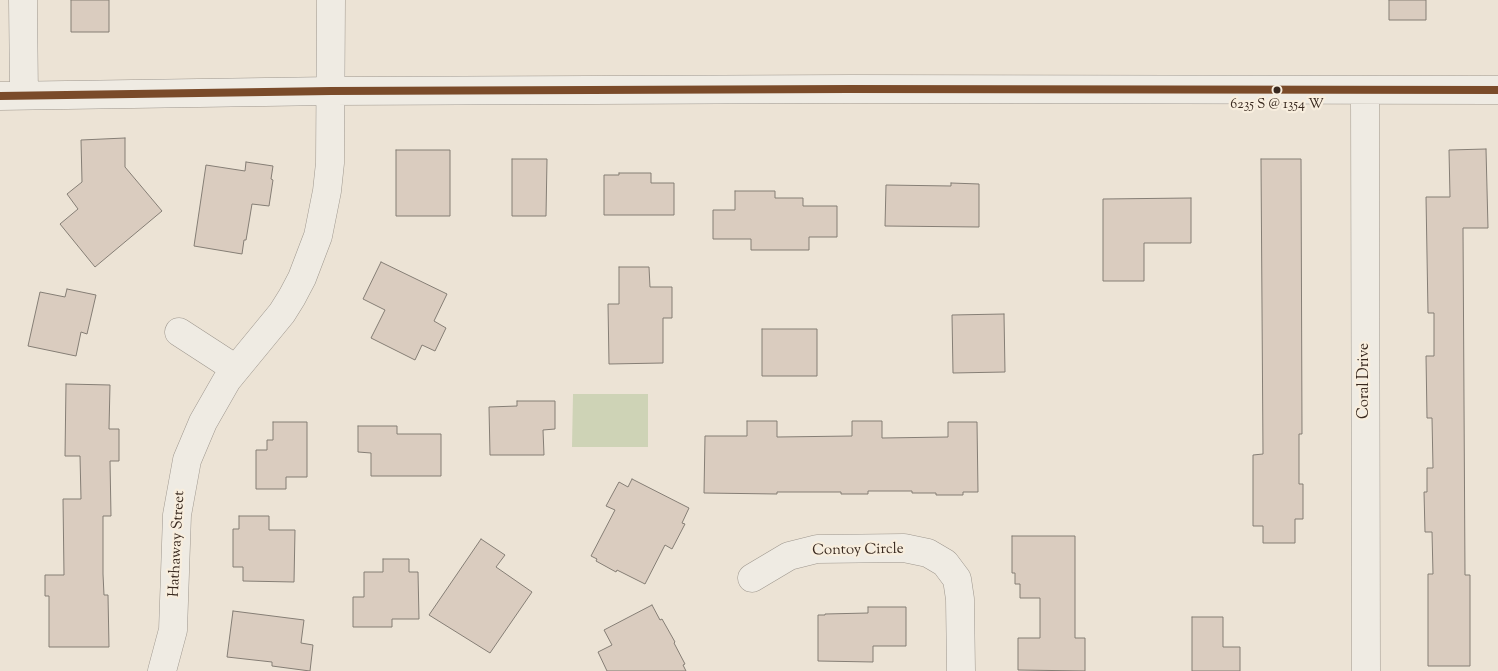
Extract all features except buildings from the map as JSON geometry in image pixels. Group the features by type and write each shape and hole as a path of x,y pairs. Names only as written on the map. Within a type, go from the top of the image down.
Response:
{"street":[{"path":"23,0 12,96 331,91 850,89 1498,90"},
{"name":"Hathaway Street","path":"162,671 173,630 177,515 187,460 212,404 236,369 282,313 302,278 318,236 327,191 330,163 331,0"},
{"name":"Coral Drive","path":"1364,91 1366,671"},
{"path":"179,332 236,369"},
{"name":"Contoy Circle","path":"752,578 789,556 817,548 904,548 928,553 945,563 956,579 960,599 961,671"}],"green space":[{"path":"573,394 648,394 648,447 572,447"}],"transit line":[{"path":"0,96 331,91 850,89 1498,90"}],"place":[{"name":"6235 S @ 1354 W","path":"1277,90"}]}
